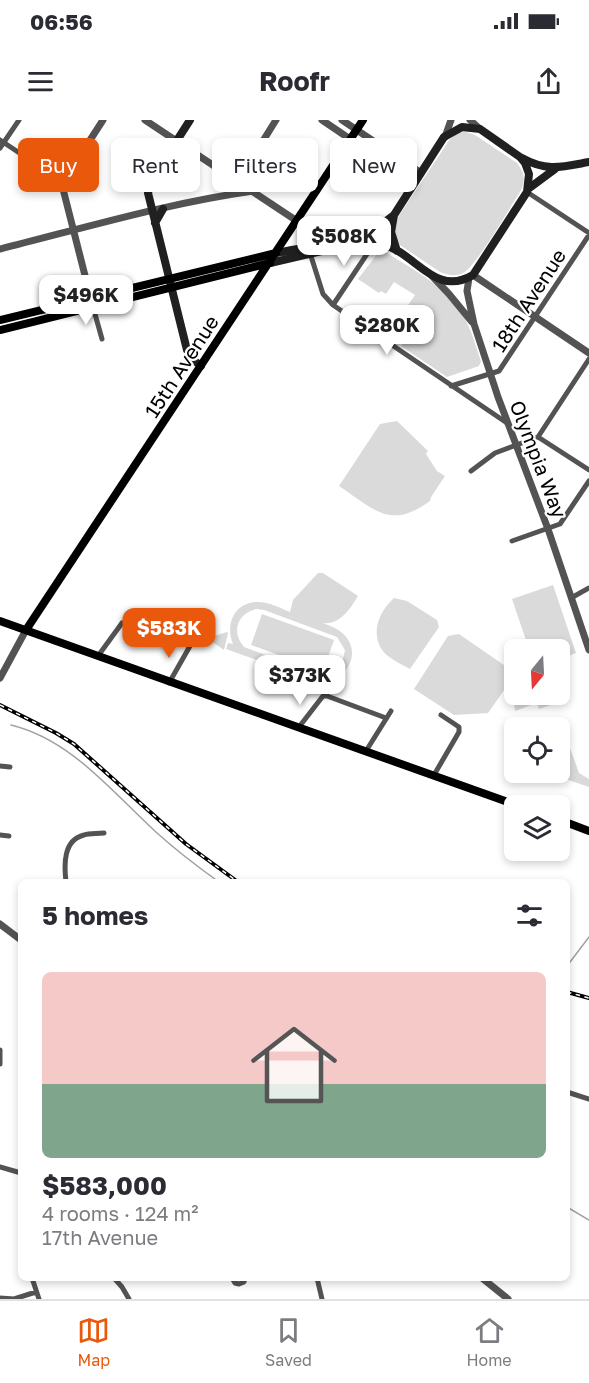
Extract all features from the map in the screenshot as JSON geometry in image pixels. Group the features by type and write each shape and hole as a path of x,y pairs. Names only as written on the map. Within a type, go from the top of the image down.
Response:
{"main road":[{"path":"178,138 190,120"},
{"name":"15th Avenue","path":"351,138 363,120"},
{"path":"417,180 444,137 454,130 473,127 480,129 520,157 541,167 555,169 589,162"},
{"path":"520,157 527,168 527,190"},
{"path":"0,330 361,242 375,242 397,251 431,276 448,282 458,282 471,276 527,190 555,169"},
{"name":"15th Avenue","path":"26,630 330,170"},
{"path":"149,192 167,278 187,350 201,366"},
{"path":"0,320 167,278 349,238 375,229 394,215 409,192"},
{"path":"155,223 162,209"},
{"path":"394,215 391,232 397,251"},
{"path":"0,621 504,801"},
{"path":"570,824 589,831"}],"street":[{"path":"18,154 1,143 19,120"},
{"path":"91,138 103,120"},
{"path":"145,120 172,138"},
{"path":"265,138 276,120"},
{"path":"322,120 349,138"},
{"path":"342,120 421,173"},
{"path":"444,137 451,120"},
{"path":"470,120 480,129"},
{"path":"527,190 589,234"},
{"path":"64,192 102,339"},
{"path":"0,249 151,211 246,192"},
{"path":"254,192 297,221"},
{"name":"18th Avenue","path":"451,386 499,371 589,234"},
{"path":"333,305 375,242"},
{"path":"310,253 323,294 333,305 508,424"},
{"path":"431,276 450,294 474,324"},
{"path":"471,276 589,353"},
{"name":"Olympia Way","path":"471,276 468,291 474,324 589,650"},
{"path":"471,471 495,453 538,437 589,359"},
{"path":"538,437 589,470"},
{"path":"512,541 560,524 589,481"},
{"path":"571,598 589,588"},
{"path":"98,656 122,623"},
{"path":"0,678 26,630"},
{"path":"169,683 190,646"},
{"path":"299,727 320,699 327,696 386,718"},
{"path":"366,751 391,711"},
{"path":"434,775 459,732 459,727 441,715"},
{"path":"0,766 10,767"},
{"path":"66,879 64,861 68,848 75,838 86,834 104,833"},
{"path":"0,835 9,836"},
{"path":"0,924 18,938"},
{"path":"0,1050 0,1064"},
{"path":"570,1093 589,1099"},
{"path":"0,1167 18,1172"},
{"path":"33,1281 39,1299"},
{"path":"117,1281 129,1299"},
{"path":"318,1281 322,1299"},
{"path":"485,1281 500,1296 508,1299"},
{"path":"0,1298 14,1299 36,1293"}],"shaded area":[{"path":"464,131 475,135 517,163 522,170 524,181 520,192 476,260 463,273 452,275 440,272 400,245 394,235 394,223 415,192 417,192 417,188 450,139"},
{"path":"381,249 429,280 450,298 471,331 481,361 479,366 447,377 401,346 418,322 418,317 406,308 415,295 394,282 386,294 381,291 379,293 358,279"},
{"path":"397,421 428,451 426,454 437,471 445,476 430,501 416,510 393,515 373,509 339,486 380,424"},
{"path":"318,573 323,573 358,596 348,611 339,619 323,623 341,632 352,648 349,665 336,678 315,681 226,649 228,643 233,644 230,629 237,610 250,603 262,602 290,612 293,600","holes":["264,610 337,637 345,650 342,664 331,674 317,674 244,647 237,630 240,619 249,611"]},
{"path":"553,585 576,653 570,655 570,639 526,639 512,599"},
{"path":"394,598 407,601 437,620 439,627 410,669 385,653 378,643 378,622"},
{"path":"262,614 334,640 323,671 251,645"},
{"path":"227,632 224,650 214,643 211,637"},
{"path":"459,634 504,665 504,690 488,713 454,715 414,689 448,636"},
{"path":"514,705 532,705 515,711"},
{"path":"538,705 551,705 539,709"},
{"path":"570,748 579,773 589,779 589,787 570,781"}],"waterway":[{"path":"11,725 33,732 72,755 90,769 165,840 215,879"},
{"path":"570,962 589,937"},
{"path":"570,1209 589,1220"}],"railway":[{"path":"0,705 74,744 186,844 234,879"},
{"path":"570,993 589,998"}]}
